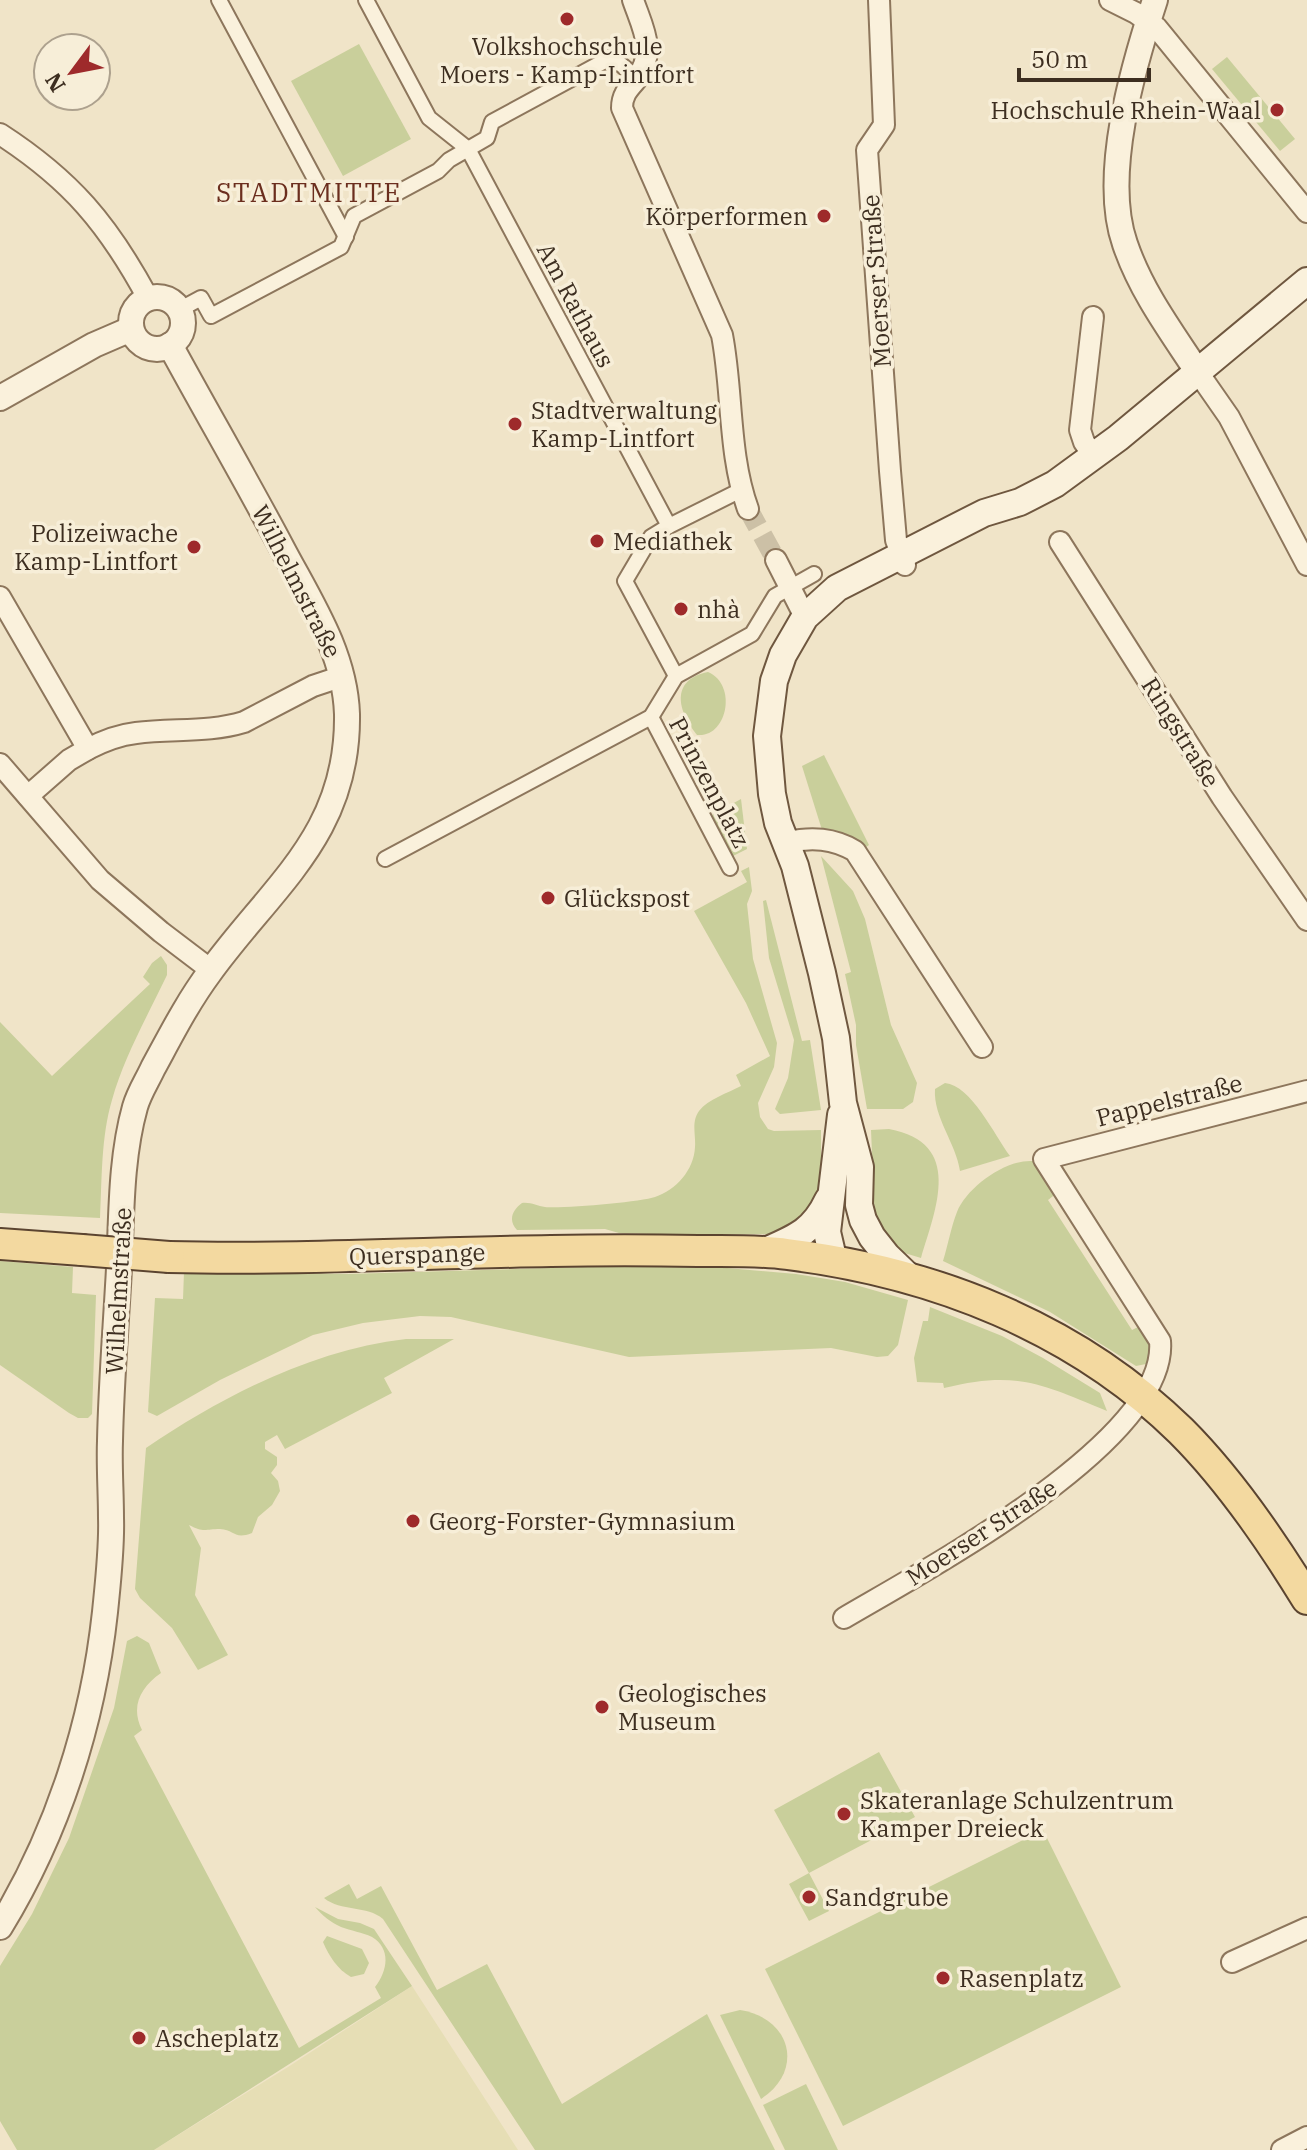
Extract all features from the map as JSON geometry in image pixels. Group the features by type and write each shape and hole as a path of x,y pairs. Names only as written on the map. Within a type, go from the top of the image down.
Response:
{"main road":[{"path":"834,1262 848,1239 859,1205 860,1167 843,1103 836,1038 825,986 772,794 768,720 774,681 783,655 837,588 903,559 984,513 1020,502 1055,484 1094,457 1307,281"},
{"path":"834,1262 827,1232 843,1103"},
{"path":"763,1252 810,1228 819,1218 831,1193"},
{"path":"859,1205 872,1237 912,1280"},
{"name":"Querspange","path":"0,1244 169,1257 247,1259 504,1251 763,1252 834,1262"},
{"path":"834,1262 912,1280 996,1308 1052,1335 1095,1361 1187,1438 1242,1502 1306,1594"}],"street":[{"path":"219,0 346,237"},
{"name":"Am Rathaus","path":"366,0 429,118 468,149 669,526"},
{"path":"633,0 649,43 646,60 625,94 622,108 722,335 745,500 669,526 651,537 625,581 676,676"},
{"name":"Moerser Straße","path":"879,0 884,125 867,150 896,540 903,559"},
{"path":"1110,0 1151,10"},
{"path":"1151,10 1165,37 1307,212"},
{"path":"1151,10 1125,112 1119,149 1117,209 1123,241 1142,286 1229,417 1307,565"},
{"path":"188,305 201,298 211,316 341,247 354,216 438,171 449,160 487,138 492,122 612,57 637,78"},
{"path":"0,134 33,156 93,212 116,243 148,298"},
{"path":"148,298 164,298 179,310 182,330 178,339 170,345 157,349 147,347 138,341 131,329 133,312 148,298"},
{"path":"1093,317 1080,430 1094,457"},
{"path":"0,398 94,345 131,329"},
{"name":"Wilhelmstraße","path":"0,1927 24,1889 57,1812 83,1733 104,1622 111,1519 110,1440 128,1139 136,1104 169,1034 211,970 295,868 320,832 338,788 346,750 346,695 334,649 170,345"},
{"name":"Ringstraße","path":"1060,542 1222,797 1307,920"},
{"path":"776,560 806,624"},
{"path":"385,859 651,717 676,676 752,634 775,596 814,574"},
{"path":"0,597 88,749"},
{"path":"28,796 59,768 88,749 118,736 232,726 320,682 343,676"},
{"name":"Prinzenplatz","path":"651,717 730,868"},
{"path":"0,764 100,880 211,970"},
{"path":"787,842 811,838 831,840 855,851 982,1047"},
{"name":"Pappelstraße","path":"1044,1159 1307,1091"},
{"name":"Moerser Straße","path":"844,1618 1021,1511 1054,1486 1121,1426 1142,1398 1159,1362 1160,1341 1044,1159"},
{"path":"1232,1962 1307,1928"},
{"path":"1282,2150 1307,2137"}],"shaded area":[{"path":"412,1986 518,2150 154,2150 288,2067"}],"green space":[{"path":"359,44 411,139 343,176 291,81"},
{"path":"1227,57 1295,139 1280,151 1212,69"},
{"path":"708,672 723,688 725,710 716,728 707,734 697,735 685,717 682,689 696,676"},
{"path":"824,755 869,845 862,850 850,839 822,830 802,766"},
{"path":"741,799 747,849 733,856 712,815"},
{"path":"821,856 853,891 865,919 891,1025 917,1083 913,1102 903,1109 867,1109 856,1045 856,1025 845,974 851,972"},
{"path":"749,867 752,891 747,904 753,959 777,1043 774,1067 758,1103 760,1117 768,1129 774,1131 821,1130 821,1189 812,1214 779,1234 517,1230 512,1216 522,1203 545,1207 601,1205 647,1199 670,1189 691,1164 695,1147 695,1120 699,1111 741,1086 736,1075 770,1056 746,1003 694,911 747,882 741,871"},
{"path":"766,900 802,1041 810,1040 821,1110 780,1114 775,1109 788,1078 794,1040 769,958 763,901"},
{"path":"161,956 167,965 167,975 123,1068 108,1114 100,1218 0,1213 0,1022 52,1076 150,984 143,977"},
{"path":"945,1083 964,1092 973,1102 1010,1156 960,1171 935,1099 935,1089"},
{"path":"889,1129 913,1137 928,1148 936,1163 939,1180 937,1199 921,1258 898,1251 875,1222 871,1130"},
{"path":"1033,1161 1057,1193 1048,1200 1132,1330 1142,1325 1153,1345 1146,1364 1136,1366 1050,1312 943,1261 957,1212 969,1193 1000,1170"},
{"path":"0,1261 73,1267 72,1293 96,1295 92,1414 88,1418 78,1418 69,1413 0,1365"},
{"path":"681,1264 796,1274 845,1282 908,1300 898,1345 888,1356 877,1357 831,1348 629,1357 451,1317 420,1316 363,1323 313,1335 220,1380 157,1416 148,1412 155,1298 183,1299 184,1272 348,1274"},
{"path":"930,1307 1002,1336 1043,1358 1100,1393 1107,1411 1046,1387 1010,1380 944,1388 943,1383 917,1382 914,1358 923,1321 928,1321"},
{"path":"406,1339 454,1339 384,1378 392,1393 285,1449 277,1435 265,1442 265,1449 277,1457 277,1465 271,1473 278,1481 280,1491 272,1505 258,1517 252,1533 238,1535 220,1529 201,1530 189,1525 201,1548 195,1595 228,1655 198,1670 172,1628 140,1598 135,1589 146,1448 206,1411 270,1378 337,1353"},
{"path":"137,1636 149,1643 161,1673 148,1684 137,1705 142,1730 134,1736 299,2048 381,1998 375,1987 386,1961 383,1948 372,1937 337,1925 315,1907 338,1919 374,1929 412,1986 154,2150 17,2150 0,2121 0,1966 32,1914 69,1838 114,1708 127,1641"},
{"name":"Skateranlage Schulzentrum Kamper Dreieck","path":"879,1752 915,1817 809,1873 774,1810"},
{"name":"Rasenplatz","path":"1043,1830 1121,1987 843,2126 765,1969"},
{"name":"Sandgrube","path":"809,1873 829,1911 809,1921 789,1884"},
{"path":"349,1884 357,1899 381,1886 437,1990 487,1964 562,2104 707,2014 775,2150 535,2150 383,1919 324,1898"},
{"path":"327,1936 362,1949 369,1963 364,1974 351,1977 338,1966 323,1942"},
{"path":"740,2010 771,2023 781,2034 786,2047 787,2060 783,2074 775,2087 761,2099 720,2015"},
{"path":"806,2084 838,2150 785,2150 763,2105"}],"tunnel":[{"path":"748,509 776,560"}],"place":[{"name":"Volkshochschule Moers - Kamp-Lintfort","path":"567,19"},
{"name":"Hochschule Rhein-Waal","path":"1277,110"},
{"name":"Körperformen","path":"824,216"},
{"name":"Stadtverwaltung Kamp-Lintfort","path":"515,424"},
{"name":"Mediathek","path":"597,541"},
{"name":"Polizeiwache Kamp-Lintfort","path":"194,547"},
{"name":"nhà","path":"681,609"},
{"name":"Glückspost","path":"548,898"},
{"name":"Georg-Forster-Gymnasium","path":"413,1521"},
{"name":"Geologisches Museum","path":"602,1707"},
{"name":"Skateranlage Schulzentrum Kamper Dreieck","path":"844,1814"},
{"name":"Sandgrube","path":"809,1897"},
{"name":"Rasenplatz","path":"943,1978"},
{"name":"Ascheplatz","path":"139,2038"}],"district":[{"name":"STADTMITTE","path":"309,192"}]}
